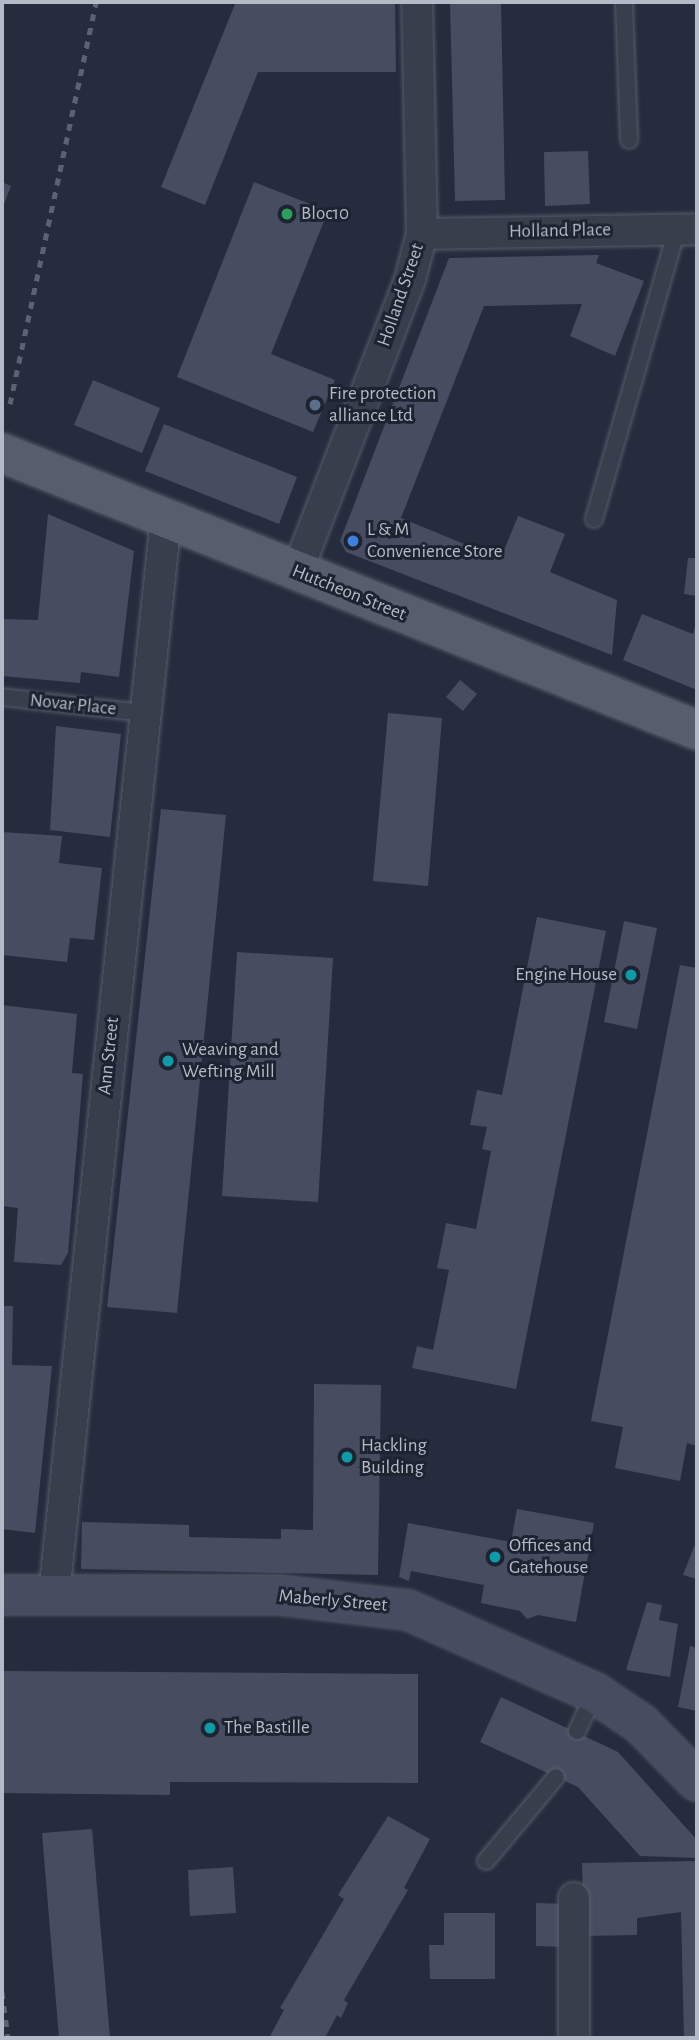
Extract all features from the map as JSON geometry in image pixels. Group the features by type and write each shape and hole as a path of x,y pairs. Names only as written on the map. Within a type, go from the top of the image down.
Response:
{"main road":[{"name":"Hutcheon Street","path":"2,453 697,730"}],"street":[{"name":"Holland Street","path":"297,572 410,279 422,234 418,2"},
{"name":"Holland Place","path":"422,234 687,229"},
{"name":"Ann Street","path":"54,1595 166,518"},
{"name":"Maberly Street","path":"2,1595 280,1595 385,1604 408,1610 595,1693 641,1724 697,1781"},
{"path":"574,1898 574,2038"}],"lane":[{"path":"624,2 629,140"},
{"path":"594,519 687,229"},
{"name":"Novar Place","path":"2,697 144,713"},
{"path":"577,1731 595,1693"},
{"path":"486,1861 556,1777"}],"building":[{"path":"395,2 396,72 258,72 205,205 161,187 235,4"},
{"path":"450,2 501,2 505,200 455,201"},
{"path":"588,151 590,204 545,206 544,152"},
{"path":"2,182 11,186 2,209"},
{"path":"254,182 328,211 271,354 335,380 313,432 177,377"},
{"path":"599,255 596,263 644,281 615,356 570,336 582,304 484,306 401,518 491,555 494,549 503,553 518,516 565,534 550,572 617,600 612,655 346,552 340,541 449,258"},
{"path":"93,380 160,408 142,453 74,425"},
{"path":"164,424 297,477 279,524 145,471"},
{"path":"48,514 134,551 119,677 81,672 80,683 2,676 2,619 38,620"},
{"path":"688,558 697,558 697,596 684,594"},
{"path":"642,614 693,634 697,618 697,690 623,660"},
{"path":"460,680 477,694 463,711 446,697"},
{"path":"388,713 442,718 428,886 373,881"},
{"path":"56,726 121,734 110,837 50,830"},
{"name":"Weaving and Wefting Mill","path":"161,809 226,815 177,1313 107,1307"},
{"path":"2,832 62,836 59,863 102,868 94,940 70,938 67,962 2,955"},
{"path":"537,917 606,931 516,1389 412,1368 417,1346 433,1350 449,1270 437,1268 446,1223 476,1229 491,1151 482,1149 487,1127 470,1125 477,1090 502,1095"},
{"name":"Engine House","path":"624,921 657,928 637,1029 604,1022"},
{"path":"237,952 333,958 318,1202 222,1196"},
{"path":"680,965 697,968 697,1446 687,1443 680,1481 615,1468 623,1427 591,1421"},
{"path":"2,1005 77,1014 72,1073 83,1074 68,1253 61,1265 14,1262 18,1208 2,1206"},
{"path":"2,1306 13,1306 12,1365 52,1366 35,1533 2,1529"},
{"path":"314,1384 381,1385 378,1575 81,1569 82,1522 189,1525 189,1537 281,1539 281,1529 313,1530"},
{"name":"Offices and Gatehouse","path":"517,1509 594,1523 576,1622 538,1615 527,1619 520,1611 481,1603 484,1585 411,1571 409,1581 399,1577 408,1523 511,1542"},
{"path":"697,1539 697,1579 683,1575"},
{"path":"647,1602 662,1605 659,1620 678,1624 670,1677 626,1670"},
{"path":"690,1646 697,1648 697,1711 678,1707"},
{"name":"The Bastille","path":"3,1671 418,1674 418,1783 170,1782 170,1795 2,1793"},
{"path":"501,1697 618,1752 697,1840 697,1858 640,1856 578,1787 480,1742"},
{"path":"388,1816 430,1839 404,1888 408,1890 344,2000 348,2003 341,2018 337,2015 325,2038 269,2038 284,2010 280,2008 344,1899 338,1895"},
{"path":"92,1829 110,2038 59,2038 42,1833"},
{"path":"697,1861 697,2038 684,2038 681,1912 637,1918 637,1935 584,1936 582,1863"},
{"path":"233,1867 236,1913 190,1916 188,1870"},
{"path":"536,1903 566,1904 565,1947 536,1946"},
{"path":"444,1913 495,1913 495,1979 430,1979 429,1945 444,1945"}],"railway":[{"path":"10,404 96,2"},
{"path":"2,1992 8,2038"}],"place":[{"name":"Bloc10","path":"287,214"},
{"name":"Fire protection alliance Ltd","path":"315,405"},
{"name":"L & M Convenience Store","path":"353,541"},
{"name":"Engine House","path":"631,975"},
{"name":"Weaving and Wefting Mill","path":"168,1061"},
{"name":"Hackling Building","path":"347,1457"},
{"name":"Offices and Gatehouse","path":"495,1557"},
{"name":"The Bastille","path":"210,1728"}]}
